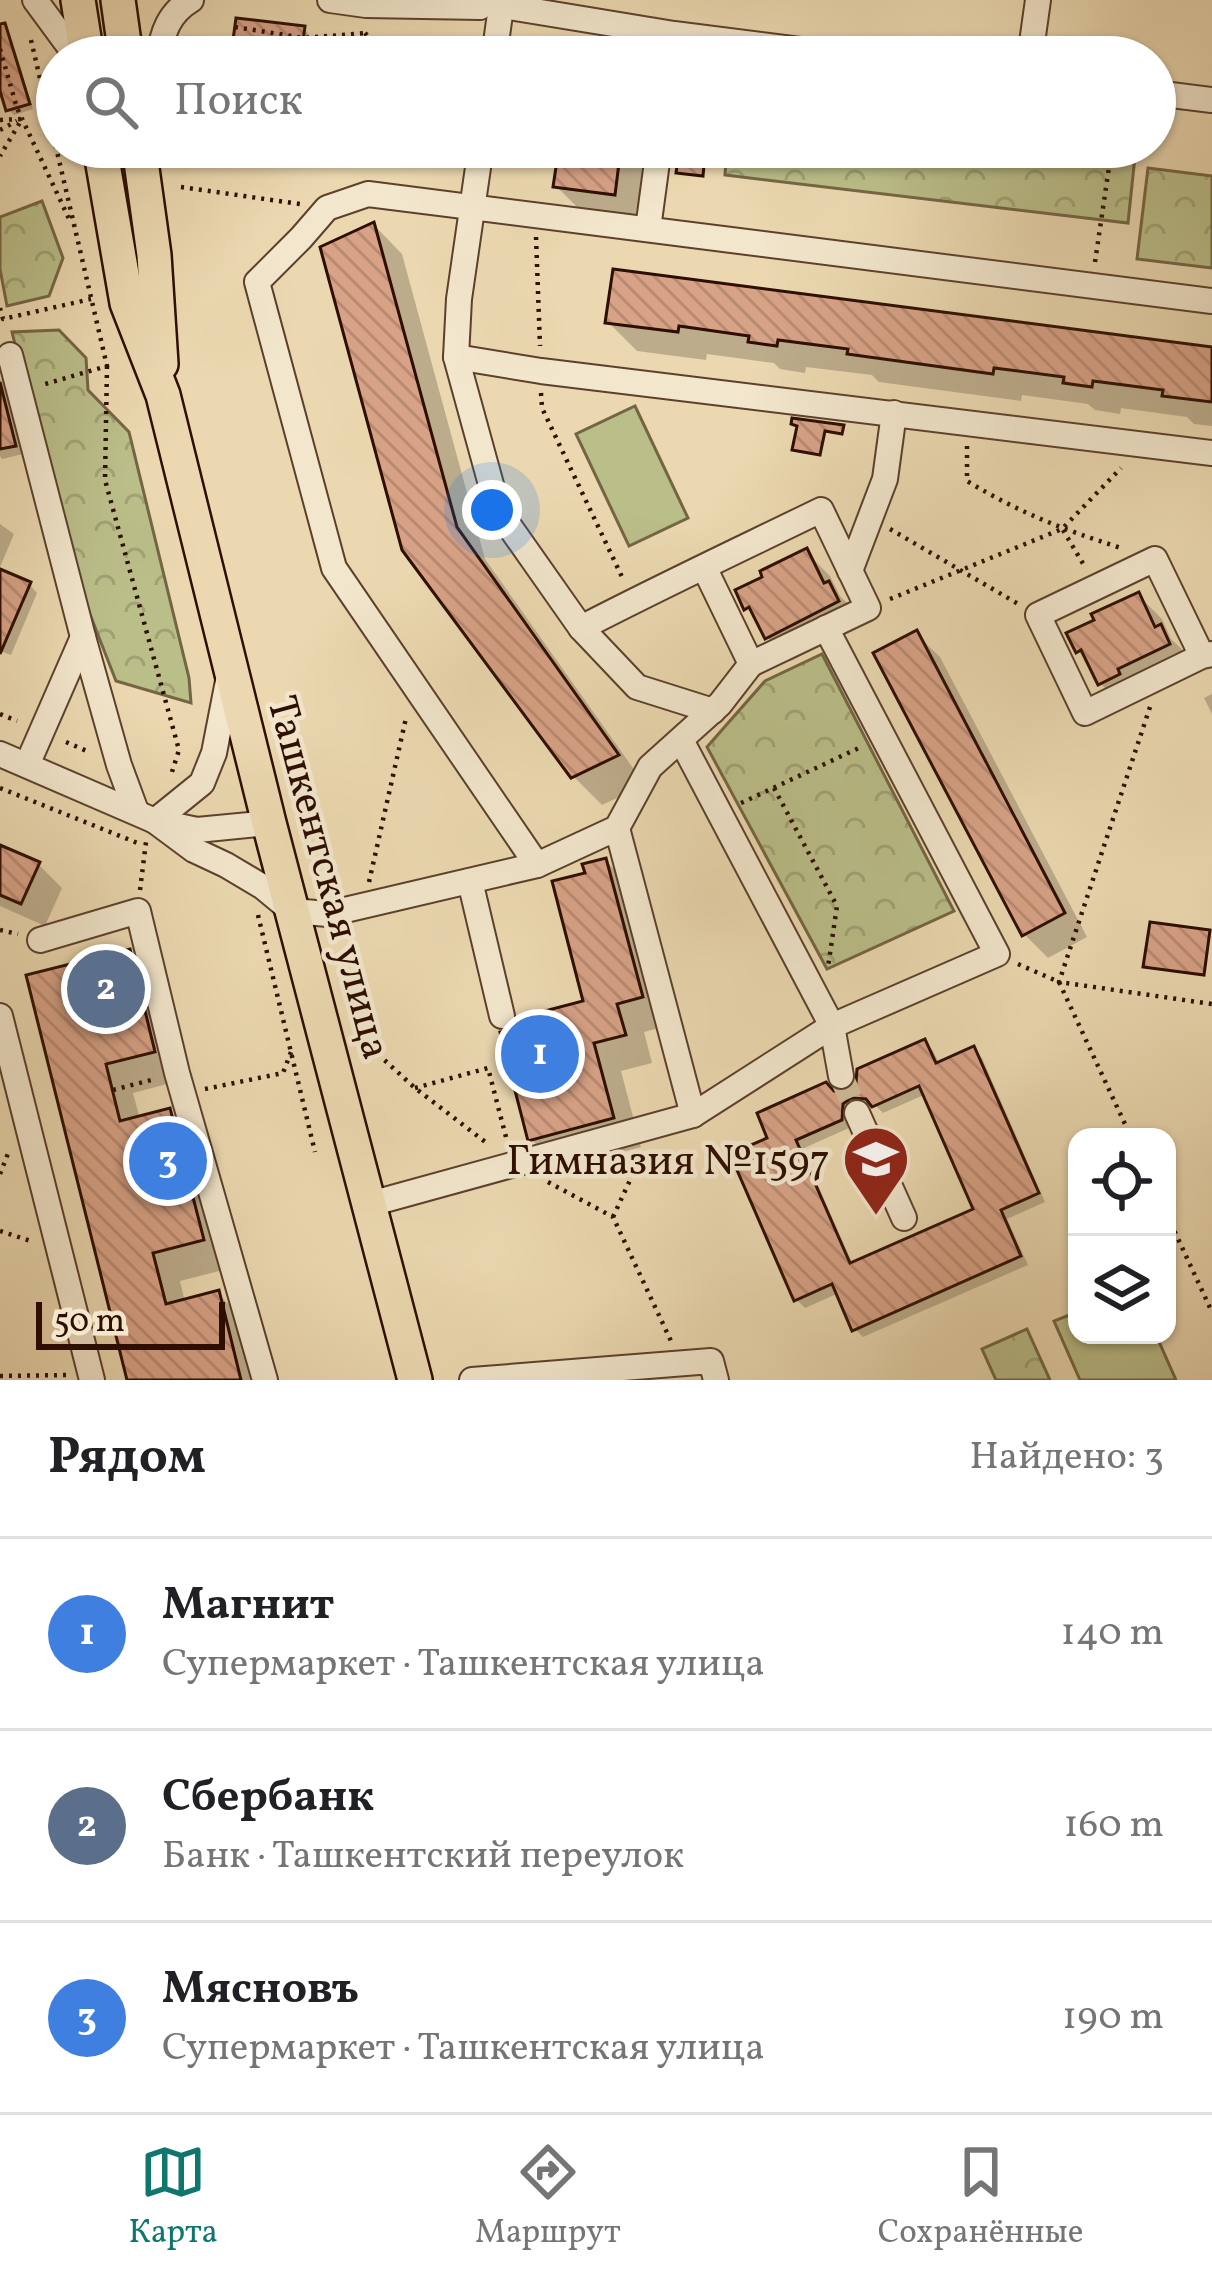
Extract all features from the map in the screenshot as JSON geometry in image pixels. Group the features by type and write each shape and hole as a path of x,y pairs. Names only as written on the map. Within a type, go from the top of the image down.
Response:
{"main road":[{"path":"78,0 84,36"},
{"path":"118,0 123,36"},
{"name":"Ташкентская улица","path":"104,168 127,303 163,395 269,823 275,914 370,1204 415,1380"},
{"name":"Ташкентская улица","path":"143,168 163,395"}],"street":[{"path":"162,36 168,22 191,0"},
{"path":"330,0 501,7"},
{"path":"466,0 628,36"},
{"path":"1033,36 1038,0"},
{"path":"497,36 501,7"},
{"path":"32,12 56,36"},
{"path":"1176,96 1212,100"},
{"path":"478,168 459,299 456,357 498,510 581,628 638,687 712,711"},
{"path":"648,230 656,168"},
{"path":"537,865 334,568 257,282 327,208 368,194 1212,301"},
{"path":"10,355 119,765 145,816 194,850 263,887 275,914 328,914 537,865 616,828 650,767 712,711 751,664 868,608 821,510 581,628"},
{"path":"456,357 1212,453"},
{"path":"850,571 885,478 894,412"},
{"path":"1155,559 1207,655 1085,712 1038,615 1098,587 1155,559"},
{"path":"704,567 751,664"},
{"path":"370,1204 693,1114 832,1026 997,954 826,628"},
{"path":"26,764 83,638"},
{"path":"145,816 202,783 214,753 231,668"},
{"path":"681,740 832,1026 841,1076"},
{"path":"0,754 145,816 197,830 269,823"},
{"path":"616,828 693,1114"},
{"path":"470,881 502,1016"},
{"path":"40,940 137,911 177,1073 265,1380"},
{"path":"0,1016 92,1378"},
{"path":"857,1113 904,1218"},
{"path":"472,1380 711,1361 716,1380"}],"path":[{"path":"235,27 291,36"},
{"path":"324,36 365,32"},
{"path":"354,36 365,32"},
{"path":"365,32 368,36"},
{"path":"0,49 36,149"},
{"path":"0,120 22,119"},
{"path":"0,130 22,119"},
{"path":"0,156 22,119"},
{"path":"45,168 76,233"},
{"path":"63,168 107,366 105,480 179,750"},
{"path":"1091,286 1109,168"},
{"path":"181,187 327,208"},
{"path":"535,215 542,409 633,601"},
{"path":"0,308 3,319 91,299"},
{"path":"48,383 107,366"},
{"path":"967,422 967,481 1011,508 1155,559"},
{"path":"868,608 1063,529 1144,444"},
{"path":"870,517 1038,615"},
{"path":"1063,529 1098,587"},
{"path":"1127,1128 1059,982 1160,676"},
{"path":"363,905 414,684"},
{"path":"721,813 883,737"},
{"path":"0,788 162,852"},
{"path":"774,788 837,906 827,969"},
{"path":"137,911 144,845"},
{"path":"275,914 291,1052 316,1152"},
{"path":"997,954 1059,982 1212,1004"},
{"path":"113,1090 177,1073 204,1089 283,1073 291,1052"},
{"path":"415,1088 488,1068 513,1164"},
{"path":"613,1217 655,1125"},
{"path":"1176,1234 1212,1312"},
{"path":"0,1376 92,1378"}],"green space":[{"path":"726,168 1134,168 1128,223 725,175"},
{"path":"1148,168 1212,176 1212,268 1137,259"},
{"path":"42,201 63,258 49,296 7,306 0,269 0,217"},
{"path":"59,330 86,358 88,390 129,432 189,678 191,703 116,681 68,558 12,332"},
{"path":"635,406 688,518 629,546 576,434"},
{"path":"822,654 954,911 827,969 707,747 765,681"},
{"path":"1068,1316 1068,1344 1160,1344 1176,1380 1080,1380 1054,1321"},
{"path":"1027,1329 1050,1380 996,1380 982,1349"}],"building":[{"path":"236,18 305,26 304,36 234,36"},
{"path":"5,23 30,104 6,111 0,91 0,24"},
{"path":"556,168 618,168 615,195 553,187"},
{"path":"677,168 704,168 703,176 676,173"},
{"path":"374,222 457,527 619,755 571,778 402,550 320,247"},
{"path":"613,269 1212,347 1212,402 1162,396 1163,390 1093,381 1092,387 1063,383 1064,377 994,368 993,374 847,354 848,349 778,340 777,346 748,342 749,336 679,326 678,332 605,323"},
{"path":"0,382 16,446 0,449"},
{"path":"792,418 844,425 842,434 825,431 820,455 792,450 797,426 791,424"},
{"path":"807,548 839,601 765,639 735,590 762,577 760,571"},
{"path":"0,569 31,582 0,654"},
{"path":"1139,592 1155,627 1161,624 1170,644 1118,669 1120,674 1098,685 1081,650 1076,653 1066,633 1094,620 1091,614"},
{"path":"917,630 1065,913 1022,936 873,653"},
{"path":"0,845 40,862 21,904 0,895"},
{"path":"606,858 643,997 617,1004 626,1035 594,1043 614,1118 528,1141 500,1032 512,1029 518,1018 583,1001 552,881 585,873 582,864"},
{"path":"1150,922 1210,930 1204,975 1143,967"},
{"path":"130,949 155,1052 106,1064 120,1121 170,1108 204,1240 153,1253 166,1304 219,1290 241,1380 127,1380 26,975"},
{"path":"925,1039 936,1063 974,1046 1039,1193 1001,1210 1021,1256 852,1331 832,1284 794,1301 730,1154 767,1138 757,1113 826,1082 834,1091 845,1092 856,1083 857,1069","holes":["919,1086 973,1209 850,1263 796,1140 842,1120 843,1104 851,1098 866,1099 872,1107"]}],"tunnel":[{"path":"841,1076 857,1113"}],"place":[{"name":"Сбербанк","path":"106,989"},
{"name":"Магнит","path":"540,1054"},
{"name":"Мясновъ","path":"168,1161"},
{"name":"Гимназия №1597","path":"876,1218"}]}
